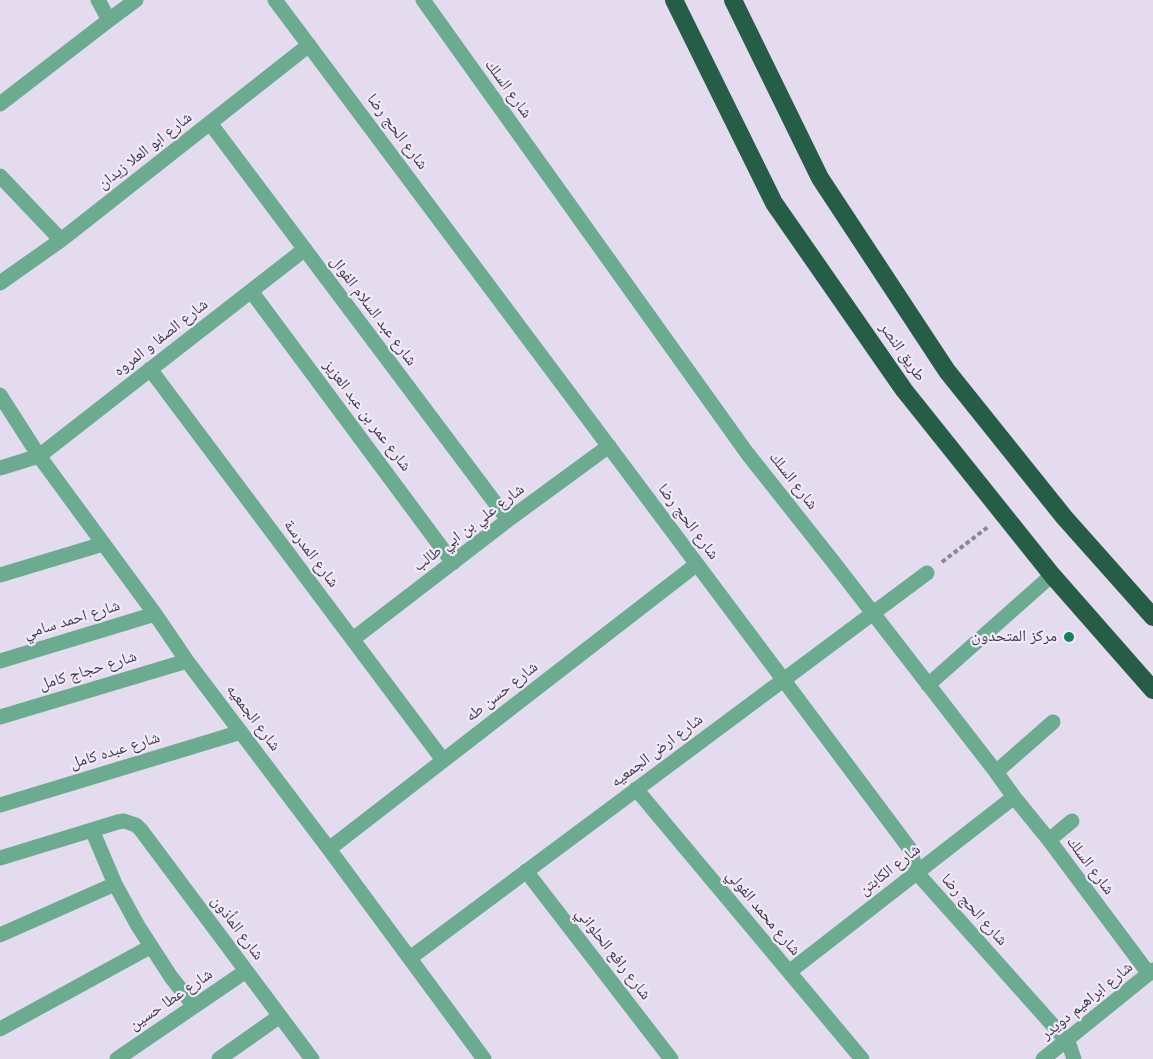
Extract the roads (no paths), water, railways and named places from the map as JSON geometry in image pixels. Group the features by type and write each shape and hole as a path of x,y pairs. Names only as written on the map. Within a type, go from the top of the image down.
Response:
{"highway":[{"name":"طريق النصر","path":"675,0 774,203 904,390 1052,575 1153,690"},
{"name":"طريق النصر","path":"733,0 820,178 947,371 1064,517 1153,617"}],"street":[{"path":"98,0 109,20"},
{"path":"0,104 136,0"},
{"name":"شارع الحج رضا","path":"275,0 910,849 917,873 1066,1041 1074,1059"},
{"name":"شارع السلك","path":"423,0 747,453 1151,972"},
{"name":"شارع ابو العلا زيدان","path":"0,283 61,240 309,45"},
{"name":"شارع عبد السلام الفوال","path":"210,123 508,520"},
{"path":"0,176 61,240"},
{"name":"شارع الصفا و المروه","path":"39,456 304,249"},
{"name":"شارع عمر بن عبد العزيز","path":"251,291 453,563"},
{"name":"شارع المدرسة","path":"150,369 443,760"},
{"name":"شارع الجمعيه","path":"0,395 39,456 187,660 484,1059"},
{"name":"شارع علي بن ابي طالب","path":"353,639 609,446"},
{"path":"0,468 39,456"},
{"path":"0,575 103,544"},
{"name":"شارع حسن طه","path":"329,849 697,564"},
{"name":"شارع ارض الجمعيه","path":"410,958 927,573"},
{"path":"928,685 1052,575"},
{"name":"شارع احمد سامي","path":"0,661 155,614"},
{"name":"شارع حجاج كامل","path":"0,717 187,660"},
{"path":"996,772 1053,722"},
{"name":"شارع عبده كامل","path":"0,805 241,732"},
{"name":"شارع محمد الفولي","path":"636,789 862,1059"},
{"name":"شارع الكابتن","path":"789,972 1014,797"},
{"path":"1048,840 1072,821"},
{"name":"شارع المأذون","path":"92,830 118,822 130,823 141,830 312,1059"},
{"path":"0,858 92,830 115,884 150,947 194,1006"},
{"name":"شارع رافع الحلواني","path":"526,871 671,1059"},
{"path":"0,935 115,884"},
{"path":"0,1029 150,947"},
{"name":"شارع عطا حسين","path":"117,1059 246,971"},
{"name":"شارع ابراهيم دويدر","path":"1043,1059 1151,972"},
{"path":"219,1059 280,1016"}],"place":[{"name":"مركز المتحدون","path":"1069,637"}]}
